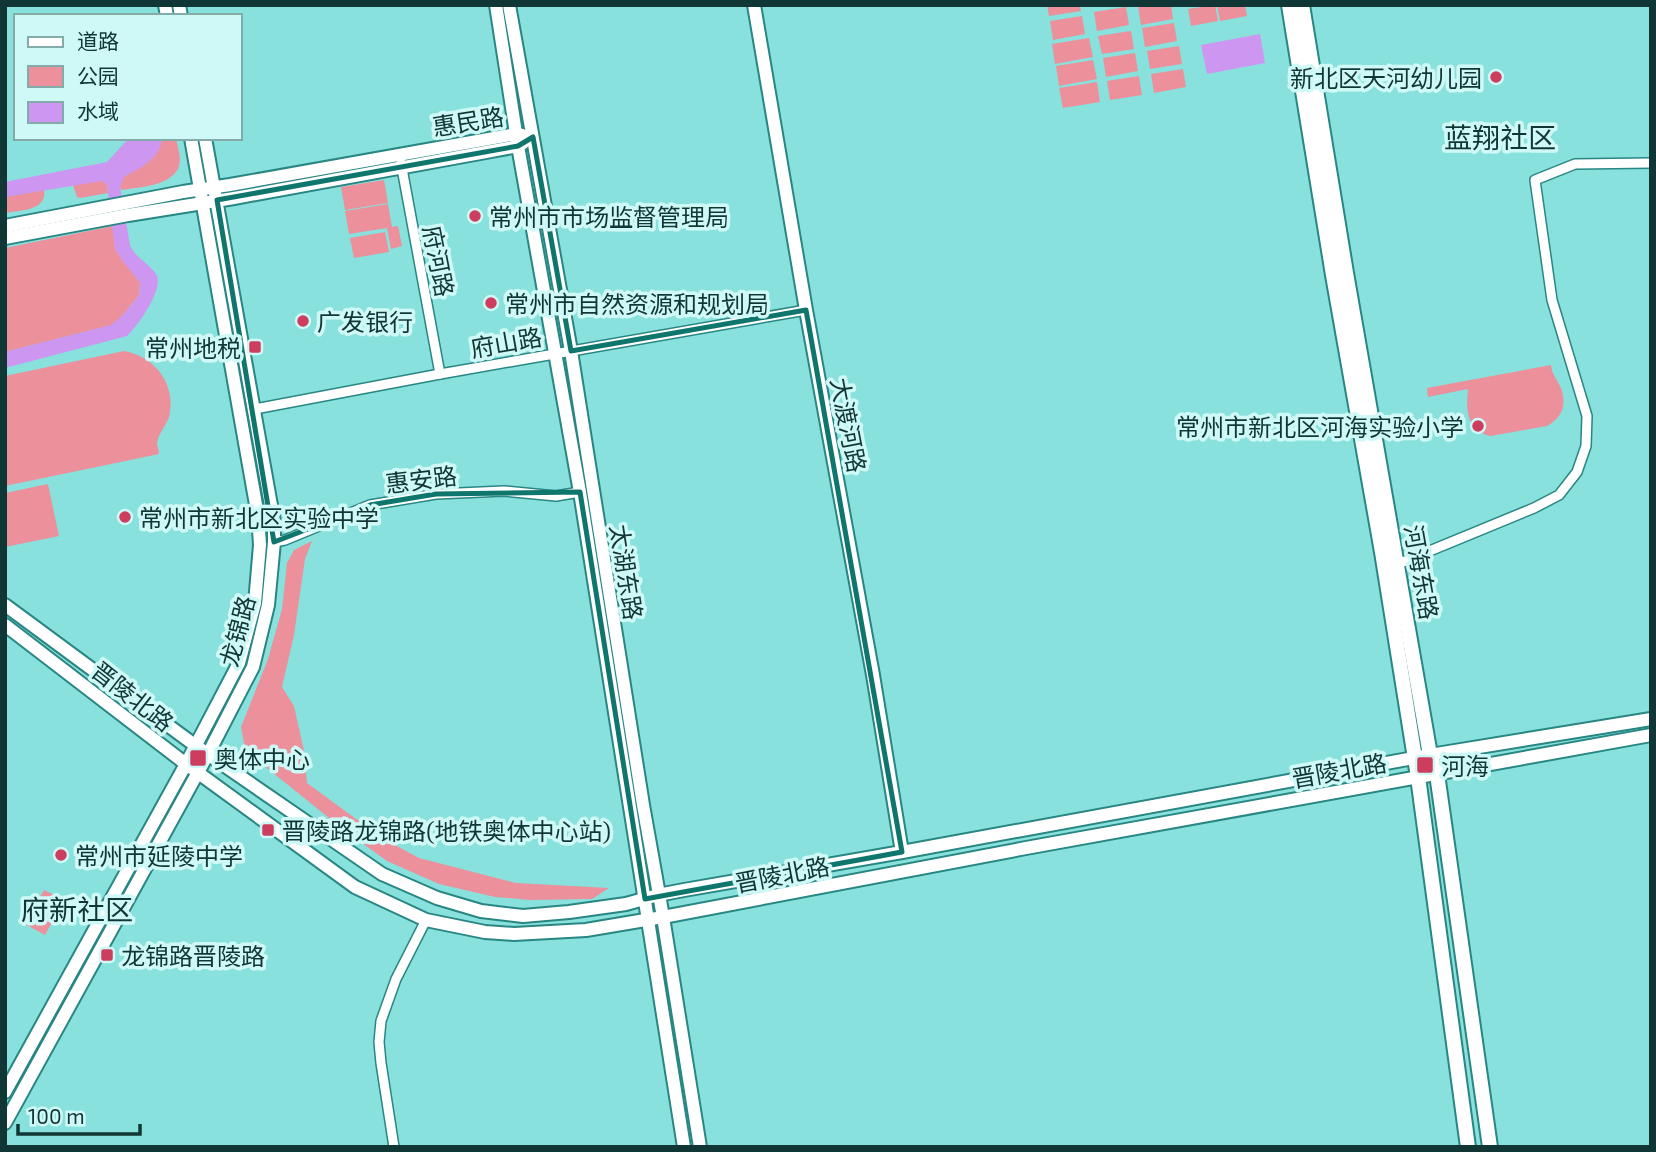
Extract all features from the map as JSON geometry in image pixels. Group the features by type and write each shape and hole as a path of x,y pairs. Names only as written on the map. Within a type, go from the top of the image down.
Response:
{"main road":[{"name":"太湖东路","path":"496,5 517,140 580,492 684,1147"},
{"name":"太湖东路","path":"509,5 571,351 700,1147"},
{"name":"大渡河路","path":"754,5 806,310 871,662 902,852"},
{"name":"河海东路","path":"1289,5 1418,778 1468,1147"},
{"name":"河海东路","path":"1302,5 1430,755 1437,774 1490,1147"},
{"name":"惠民路","path":"5,226 216,194 533,137"},
{"name":"龙锦路","path":"5,1092 239,663 255,603 260,545 256,504 191,140"},
{"name":"龙锦路","path":"5,1123 253,667 268,605 274,522 205,140"},
{"name":"惠民路","path":"5,238 108,212"},
{"name":"晋陵北路","path":"5,605 195,746 382,874 437,898 481,911 523,916 626,904 658,895 1430,755 1651,719"},
{"name":"晋陵北路","path":"5,625 186,764 355,887 426,920 485,932 514,934 586,930 663,917 1651,735"}],"street":[{"name":"府河路","path":"400,161 440,374"},
{"path":"1398,564 1542,504 1559,495 1577,472 1586,446 1587,416 1552,300 1535,180 1575,164 1651,163"},
{"name":"府山路","path":"255,410 554,353 806,310"},
{"name":"惠安路","path":"274,542 370,505 436,494 504,491 556,496 580,492"},
{"path":"394,1147 379,1042 382,1021 396,979 426,920"}],"highlighted area":[{"path":"533,137 571,351 806,310 902,852 645,899 580,492 436,494 370,505 274,542 217,200 518,146"}],"green space":[{"path":"1047,5 1080,5 1081,11 1049,16"},
{"path":"1171,5 1173,19 1141,25 1138,6"},
{"path":"1215,5 1218,21 1191,26 1188,9"},
{"path":"1217,5 1245,5 1247,16 1220,21"},
{"path":"1126,7 1129,25 1097,31 1094,12"},
{"path":"1082,16 1085,34 1053,40 1050,21"},
{"path":"1174,23 1177,41 1145,47 1142,28"},
{"path":"1131,31 1134,49 1102,54 1098,36"},
{"path":"1089,38 1093,57 1055,64 1052,44"},
{"path":"1179,46 1182,64 1150,69 1147,51"},
{"path":"1135,53 1138,71 1106,77 1103,58"},
{"path":"1093,60 1097,79 1059,86 1056,66"},
{"path":"1183,69 1186,87 1154,93 1151,74"},
{"path":"1139,76 1142,95 1110,100 1107,81"},
{"path":"1097,82 1100,102 1063,108 1059,88"},
{"path":"162,140 176,140 180,160 173,175 157,184 121,190 123,177 153,157"},
{"path":"102,180 107,184 108,193 77,197 73,185"},
{"path":"384,180 388,203 345,210 341,187"},
{"path":"44,190 44,197 37,206 5,213 5,197"},
{"path":"388,204 392,227 398,226 402,246 391,249 387,228 349,234 345,211"},
{"path":"113,226 115,249 140,283 139,295 123,315 112,325 5,352 5,248"},
{"path":"385,232 389,252 354,258 350,238"},
{"path":"124,351 145,359 154,366 161,374 170,394 169,417 157,444 159,454 5,486 5,376"},
{"path":"1551,365 1560,386 1563,404 1560,415 1547,426 1490,436 1476,429 1469,418 1468,389 1428,397 1427,388"},
{"path":"48,484 59,536 5,547 5,493"},
{"path":"312,541 305,559 294,635 282,687 294,706 304,751 307,783 382,838 419,858 516,883 609,888 592,899 530,900 495,897 439,884 387,861 257,760 244,743 241,727 268,659 282,609 287,563 294,550"},
{"path":"44,890 64,900 45,935 25,924"}],"water":[{"path":"1260,34 1265,63 1207,74 1201,45"},
{"path":"127,140 162,140 154,157 124,177 120,187 130,245 135,254 153,270 158,280 154,297 127,336 5,368 5,352 111,325 139,295 140,283 115,249 107,185 102,181 5,197 5,182 107,162"}],"place":[{"name":"新北区天河幼儿园","path":"1496,77"},
{"name":"常州市市场监督管理局","path":"475,216"},
{"name":"常州市自然资源和规划局","path":"491,303"},
{"name":"广发银行","path":"303,321"},
{"name":"常州地税","path":"255,347"},
{"name":"常州市新北区河海实验小学","path":"1478,426"},
{"name":"常州市新北区实验中学","path":"125,517"},
{"name":"奥体中心","path":"198,758"},
{"name":"河海","path":"1425,765"},
{"name":"晋陵路龙锦路(地铁奥体中心站)","path":"268,830"},
{"name":"常州市延陵中学","path":"61,855"},
{"name":"龙锦路晋陵路","path":"107,955"}],"district":[{"name":"蓝翔社区","path":"1500,137"},
{"name":"府新社区","path":"77,909"}]}
